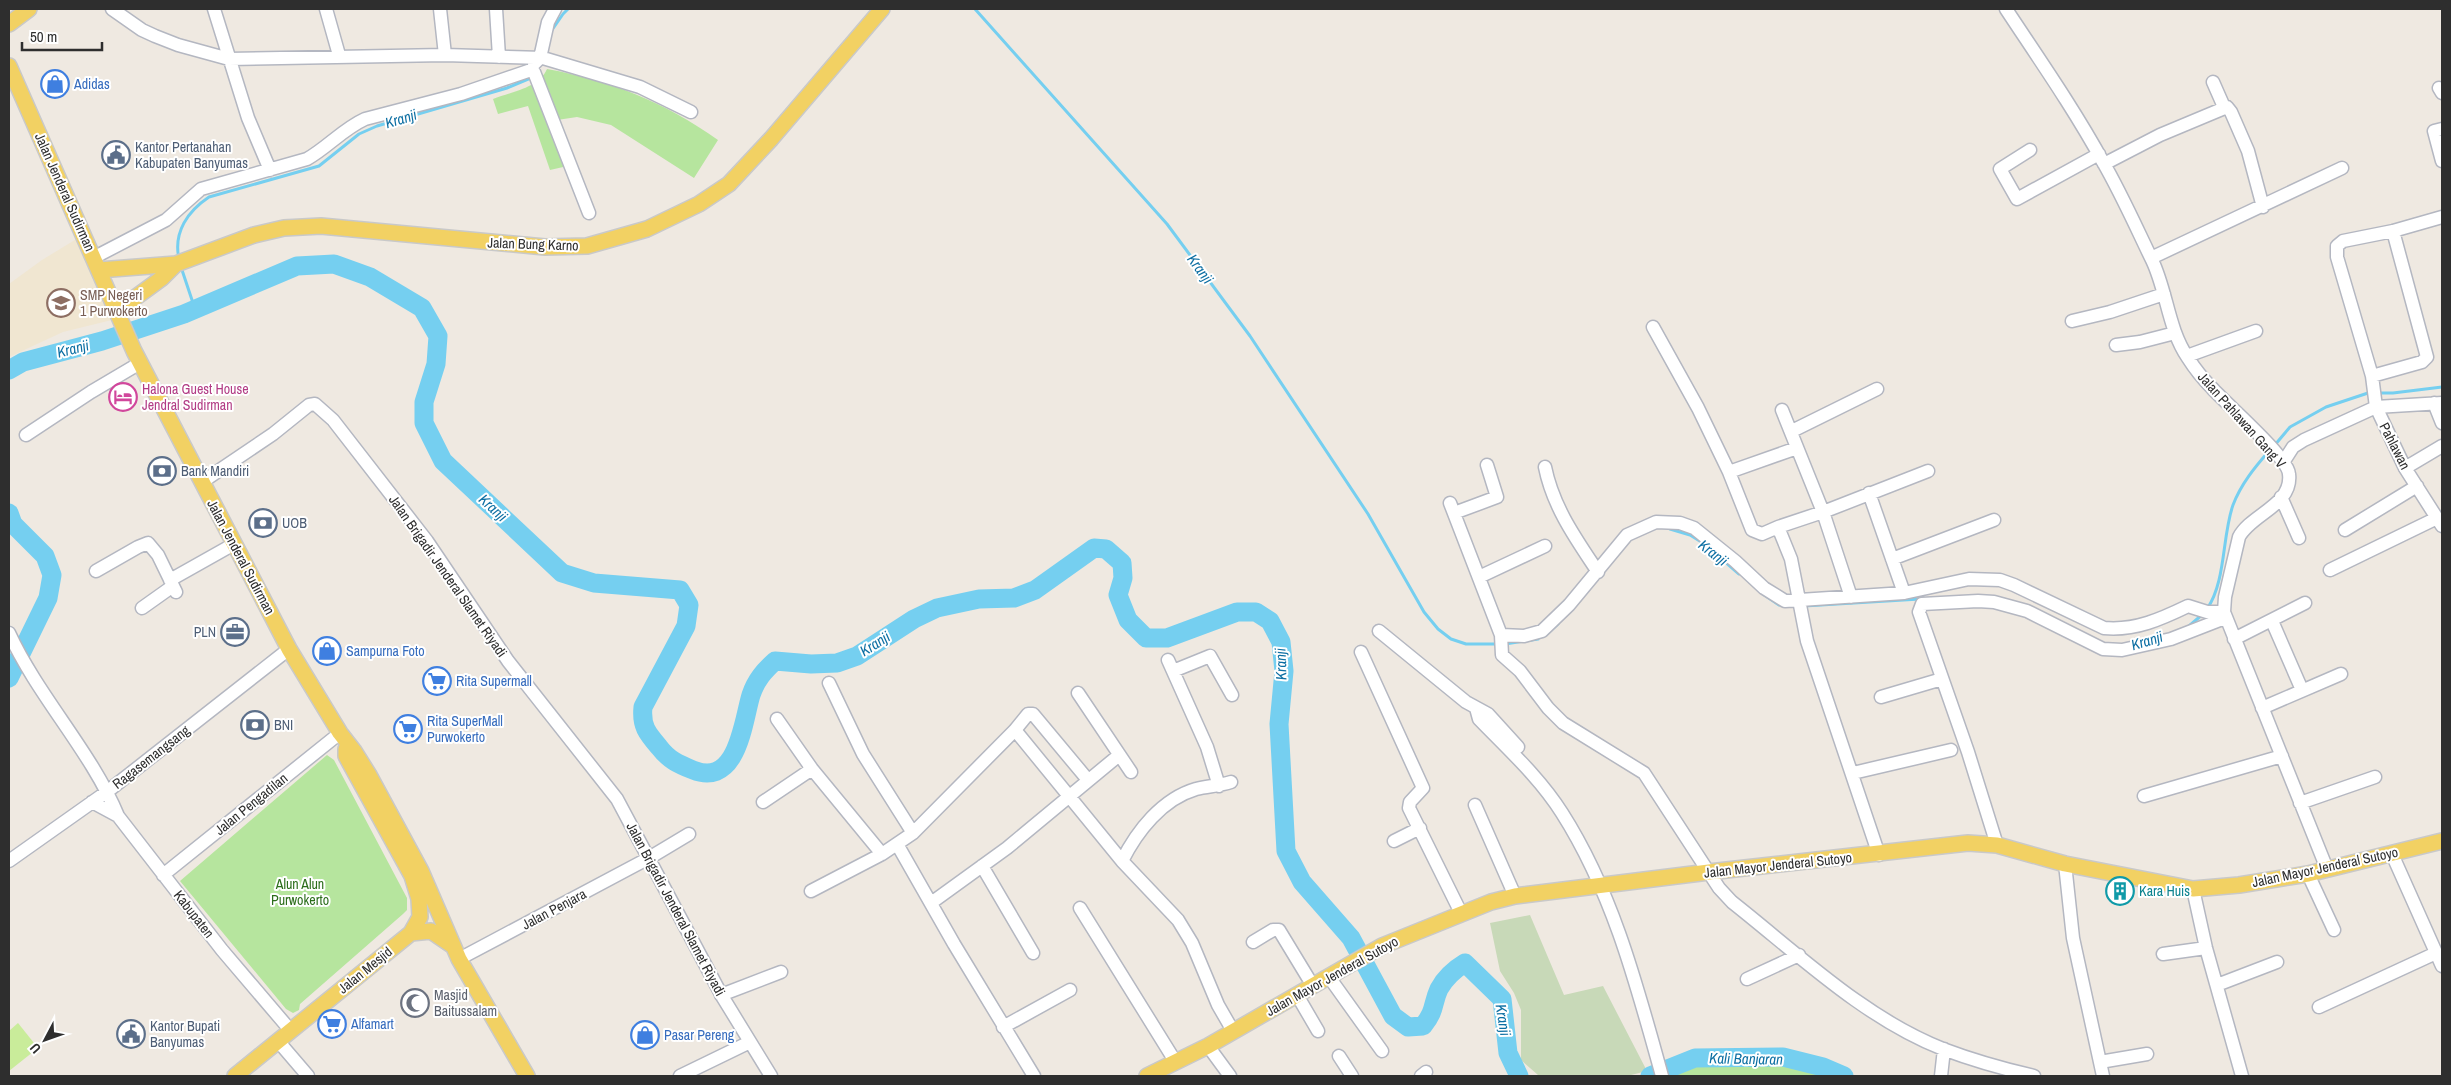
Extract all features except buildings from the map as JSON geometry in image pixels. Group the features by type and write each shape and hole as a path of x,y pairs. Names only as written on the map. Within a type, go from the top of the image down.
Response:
{"main road":[{"path":"9,24 29,9"},
{"name":"Jalan Bung Karno","path":"181,262 254,235 284,228 321,226 545,247 587,246 647,229 699,204 728,184 771,139 882,9"},
{"name":"Jalan Jenderal Sudirman","path":"9,66 137,357 289,649 343,738 363,765 421,871 449,930 454,949"},
{"path":"96,264 181,262"},
{"path":"119,315 181,262"},
{"name":"Jalan Jenderal Sudirman","path":"343,738 346,756 412,876 419,899 420,917"},
{"name":"Jalan Mayor Jenderal Sutoyo","path":"1147,1076 1208,1046 1382,946 1460,913 1515,896 1708,872 1879,855 1968,843 1997,845 2065,864 2193,889 2239,885 2308,874 2442,841"},
{"path":"420,917 442,929 527,1076"},
{"name":"Jalan Mesjid","path":"235,1076 411,933 420,917"},
{"path":"411,933 431,931 454,949"}],"street":[{"path":"112,9 137,27 155,36 229,59 339,55 445,55 541,58 558,61 640,87 691,112"},
{"path":"214,9 248,118 270,170"},
{"path":"326,9 339,55"},
{"path":"440,9 445,55"},
{"path":"496,9 499,58"},
{"path":"96,264 166,220 201,189 307,159 319,152 354,124 365,119 533,74 541,58 548,22 555,9"},
{"name":"Jalan Pahlawan Gang V","path":"2006,9 2101,159 2151,258 2175,333 2187,356 2212,388 2284,461 2290,475 2288,484 2281,497 2244,530 2239,537 2225,596 2225,615"},
{"path":"533,74 589,213"},
{"path":"2213,82 2224,107 2231,112 2248,151 2263,206"},
{"path":"2030,150 2000,169 2018,198 2101,159 2224,107"},
{"path":"2442,129 2434,131 2442,161"},
{"path":"2151,258 2342,168"},
{"path":"2442,217 2393,231 2343,240 2337,246 2337,257 2373,380 2375,403 2438,403 2442,423"},
{"path":"2373,380 2422,362 2427,357 2393,231"},
{"path":"2072,321 2110,312 2164,294"},
{"path":"1653,327 1698,408 1729,472 1752,530 1762,534 1928,471"},
{"path":"2187,356 2256,331"},
{"path":"2116,345 2140,342 2175,333"},
{"path":"26,434 91,392 137,357"},
{"path":"1792,431 1877,389"},
{"name":"Pahlawan","path":"2284,461 2293,447 2310,436 2375,403 2405,468 2440,522"},
{"name":"Jalan Brigadir Jenderal Slamet Riyadi","path":"202,482 273,434 309,405 315,404 319,406 333,420 427,541 508,661 617,798 722,995 771,1076"},
{"path":"1782,410 1823,512 1851,597"},
{"path":"2405,468 2442,446"},
{"path":"1729,472 1797,448"},
{"path":"1487,465 1497,497 1452,508 1479,577 1500,640 1502,655 1520,671 1548,708 1563,723 1644,774 1708,872 1732,902 1867,1007 1893,1023 1944,1049 2031,1076"},
{"path":"1546,467 1551,490 1564,520 1598,572"},
{"path":"2345,530 2417,486"},
{"path":"1869,493 1904,593"},
{"path":"2281,497 2299,538"},
{"path":"1892,559 1994,520"},
{"path":"1500,640 1542,631 1598,572 1627,534 1656,522 1680,523 1706,536 1774,596 1786,601 1800,603 1904,593 1970,579 2000,580 2048,599 2104,628 2119,629 2144,625 2188,606 2225,615"},
{"path":"2330,570 2440,522"},
{"path":"1778,527 1791,559 1807,641 1853,773 1879,855"},
{"path":"96,570 138,547 148,544 158,555 173,586"},
{"path":"142,608 234,544"},
{"path":"1479,577 1544,546"},
{"path":"1997,845 1968,752 1918,612 1919,608 1926,603 1994,602 2026,611 2103,649 2122,650 2171,639 2225,615"},
{"path":"2234,639 2306,603"},
{"path":"2225,615 2327,869"},
{"path":"2272,621 2302,690"},
{"path":"1379,631 1476,708 1488,714 1541,773 1567,810 1605,885 1640,992 1662,1076"},
{"name":"Kabupaten","path":"11,638 25,664 108,791 118,816 222,950 290,1030"},
{"name":"Ragasemangsang","path":"9,861 108,791 289,649"},
{"path":"1361,652 1423,788 1409,805 1460,913"},
{"path":"1122,861 1145,825 1172,801 1194,790 1225,784 1170,666 1210,656 1232,695"},
{"path":"2262,708 2341,674"},
{"path":"1881,698 1942,679"},
{"path":"829,683 863,754 913,833"},
{"path":"1078,693 1130,772"},
{"path":"811,892 882,854 913,833 1015,730 1028,714 1033,714 1088,780"},
{"path":"777,719 812,769 882,854"},
{"path":"1015,730 1122,861 1178,920 1192,943 1218,1005 1233,1031"},
{"name":"Jalan Pengadilan","path":"163,874 343,738"},
{"path":"1853,773 1951,750"},
{"path":"931,904 982,866 1118,756"},
{"path":"2144,796 2282,756"},
{"path":"763,802 812,769"},
{"path":"2300,803 2375,777"},
{"path":"92,802 118,816"},
{"path":"1475,805 1515,896"},
{"path":"1394,841 1420,828"},
{"name":"Jalan Penjara","path":"454,949 649,858 689,834"},
{"path":"897,844 1034,1076"},
{"path":"2392,854 2442,966"},
{"path":"2065,864 2073,938 2103,1076"},
{"path":"982,866 1033,953"},
{"path":"2308,874 2334,930"},
{"path":"2193,889 2206,948 2242,1076"},
{"path":"1080,908 1175,1061"},
{"path":"1253,942 1273,930 1279,930 1312,986"},
{"path":"2163,954 2206,948"},
{"path":"2319,1007 2436,953"},
{"path":"1747,979 1799,955"},
{"path":"2217,985 2277,962"},
{"path":"722,995 781,972"},
{"path":"1331,976 1382,1051"},
{"path":"1004,1027 1070,990"},
{"path":"1297,995 1318,1031"},
{"path":"278,1041 308,1076"},
{"path":"680,1076 750,1042"},
{"path":"1208,1046 1230,1076"},
{"path":"1941,1076 1944,1049"},
{"path":"2100,1062 2147,1054"},
{"path":"1339,1056 1352,1076"}],"shaded area":[{"name":"SMP Negeri 1 Purwokerto","path":"83,235 120,318 63,332 9,357 9,284 42,260"}],"green space":[{"path":"547,69 594,80 637,95 678,115 718,140 694,178 611,125 577,117 557,120 572,165 550,170 528,106 498,114 493,99 531,85 538,81"},
{"name":"Alun Alun Purwokerto","path":"327,755 334,760 407,898 407,910 300,1004 299,1010 293,1013 286,1009 180,881"},
{"path":"1530,915 1564,995 1603,986 1647,1071 1627,1076 1538,1075 1521,1060 1521,1010 1514,993 1500,971 1490,923"},
{"path":"18,1023 38,1048 9,1071 9,1031"},
{"path":"1783,1057 1823,1067 1844,1076 1650,1076 1695,1058"}],"waterway":[{"name":"Kranji","path":"552,30 568,9"},
{"name":"Kranji","path":"975,9 1167,224 1250,336 1368,514 1424,612 1438,629 1451,639 1466,644 1499,644"},
{"name":"Kranji","path":"179,259 178,240 180,231 189,216 209,197 319,166 359,134 377,126 507,88 533,77"},
{"name":"Kranji","path":"9,370 23,362 102,341 184,314 297,266 334,264 370,277 422,308 438,336 436,364 424,402 424,423 443,461 562,573 594,583 680,590 689,605 686,626 643,707 643,719 648,733 670,758 678,764 693,770 708,773 720,770 729,761 741,735 755,685 767,668 775,661 811,664 837,663 857,656 914,619 937,608 979,599 1014,598 1035,590 1094,548 1106,549 1122,563 1123,578 1118,595 1128,620 1146,638 1167,638 1237,612 1256,612 1270,621 1281,642 1284,671 1279,724 1286,851 1302,882 1351,938 1393,1016 1408,1027 1423,1026 1430,1016 1441,985 1450,974 1465,963 1502,999 1508,1053 1519,1076"},
{"name":"Kranji","path":"181,267 195,309"},
{"name":"Kranji","path":"2377,393 2442,387"},
{"name":"Kranji","path":"2274,446 2290,427 2326,407 2371,392"},
{"name":"Kranji","path":"2207,609 2218,586 2227,531 2236,497 2244,483 2269,451"},
{"name":"Kranji","path":"9,513 13,524 45,556 52,575 48,598 9,678"},
{"name":"Kranji","path":"1670,529 1690,535 1703,543"},
{"name":"Kranji","path":"1723,560 1739,574"},
{"name":"Kranji","path":"1763,594 1779,605 1783,605"},
{"name":"Kranji","path":"1804,606 1920,599"},
{"name":"Kranji","path":"2189,626 2203,614"},
{"name":"Kranji","path":"1546,635 1558,624"},
{"name":"Kranji","path":"1505,644 1538,639"},
{"name":"Kali Banjaran","path":"1650,1076 1695,1058 1783,1057 1823,1067 1844,1076"}],"place":[{"name":"Adidas","path":"55,84"},
{"name":"Kantor Pertanahan Kabupaten Banyumas","path":"116,155"},
{"name":"SMP Negeri 1 Purwokerto","path":"61,303"},
{"name":"Halona Guest House Jendral Sudirman","path":"123,397"},
{"name":"Bank Mandiri","path":"162,471"},
{"name":"UOB","path":"263,523"},
{"name":"PLN","path":"235,632"},
{"name":"Sampurna Foto","path":"327,651"},
{"name":"Rita Supermall","path":"437,681"},
{"name":"BNI","path":"255,725"},
{"name":"Rita SuperMall Purwokerto","path":"408,729"},
{"name":"Kara Huis","path":"2120,891"},
{"name":"Masjid Baitussalam","path":"415,1003"},
{"name":"Alfamart","path":"332,1024"},
{"name":"Kantor Bupati Banyumas","path":"131,1034"},
{"name":"Pasar Pereng","path":"645,1035"}]}
